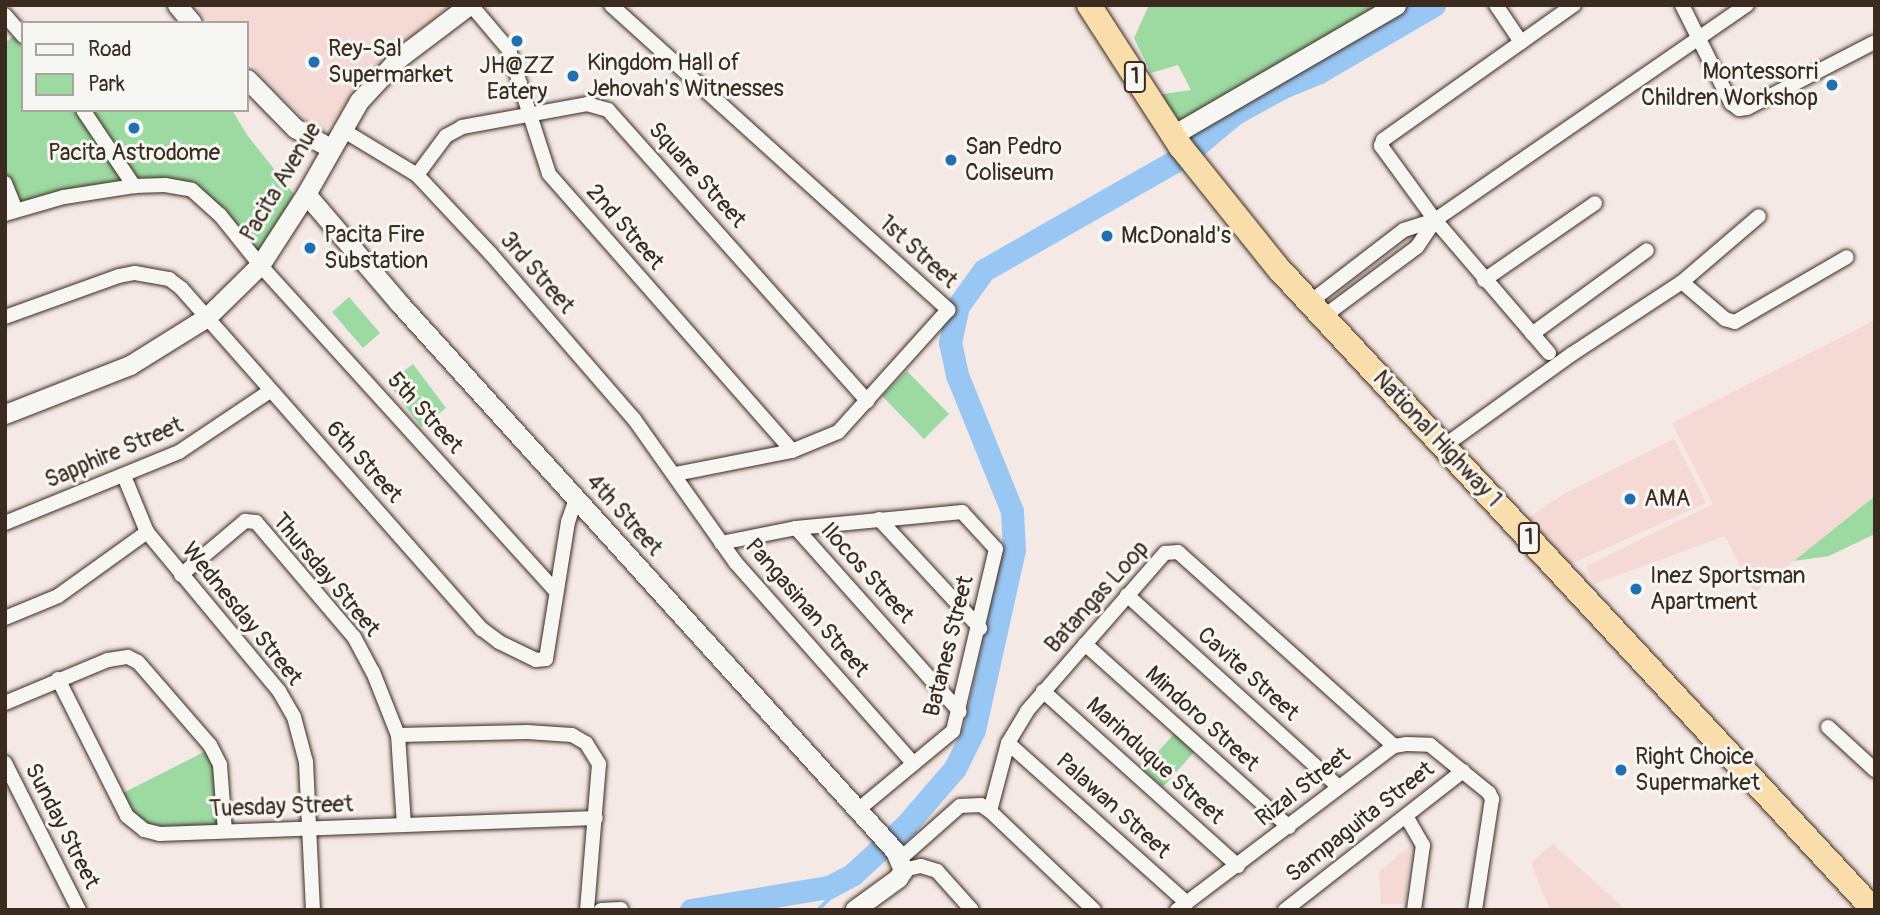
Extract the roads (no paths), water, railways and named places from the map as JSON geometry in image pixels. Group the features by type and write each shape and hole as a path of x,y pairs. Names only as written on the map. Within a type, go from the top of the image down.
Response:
{"highway":[{"name":"National Highway 1","path":"1089,5 1182,148 1243,227 1864,907"}],"street":[{"name":"2nd Street","path":"470,5 509,50 549,174 792,451"},
{"name":"Pacita Avenue","path":"5,414 130,365 207,317 260,265 306,194 359,101 387,69 470,5"},
{"name":"1st Street","path":"611,5 947,310 838,432 792,451 676,474"},
{"path":"1182,148 1396,5"},
{"path":"1496,5 1521,42"},
{"path":"1549,353 1435,220 1383,151 1383,140 1574,5"},
{"path":"1682,5 1731,103 1739,109 1747,108 1873,43"},
{"path":"1316,309 1404,230 1435,220 1747,5"},
{"path":"5,15 21,34"},
{"path":"248,80 295,128 330,148"},
{"name":"Square Street","path":"417,175 446,136 462,127 587,104 608,110 867,401"},
{"path":"84,112 134,187"},
{"name":"3rd Street","path":"341,129 417,175 491,254 634,419 676,474"},
{"path":"5,183 11,212"},
{"name":"5th Street","path":"11,212 64,197 134,187 165,185 192,190 220,215 260,265 556,592"},
{"name":"4th Street","path":"306,194 576,499 863,808 899,860"},
{"path":"1484,280 1595,203"},
{"path":"1444,446 1583,347 1682,282 1759,216"},
{"path":"1316,309 1417,247 1435,220"},
{"path":"1532,334 1647,250"},
{"path":"1682,282 1725,319 1735,322 1847,257"},
{"name":"6th Street","path":"5,317 135,272 169,279 181,288 207,317 482,629 499,642 537,660 546,659 568,522 576,499"},
{"name":"Sapphire Street","path":"5,523 124,476 200,441 270,391"},
{"name":"Pangasinan Street","path":"676,474 721,543 914,764"},
{"name":"Wednesday Street","path":"124,476 146,532 279,691 295,717 306,762 313,910"},
{"name":"Batanes Street","path":"863,808 953,731 980,628 996,549 962,512 879,519"},
{"path":"721,543 796,528 879,519 980,628"},
{"name":"Thursday Street","path":"181,575 245,521 256,522 354,638 373,673 398,735 404,825"},
{"name":"Ilocos Street","path":"796,528 960,712"},
{"path":"5,618 58,596 146,532"},
{"name":"Batangas Loop","path":"990,811 1008,743 1027,711 1165,553 1178,552 1394,746"},
{"name":"Cavite Street","path":"1127,595 1339,788"},
{"name":"Mindoro Street","path":"1085,644 1289,827"},
{"path":"5,703 108,660 128,657 138,662 210,745 220,765 225,831"},
{"name":"Tuesday Street","path":"58,679 127,816 145,830 160,834 596,818"},
{"name":"Marinduque Street","path":"1043,691 1238,866"},
{"path":"1828,727 1875,770"},
{"path":"398,735 527,732 572,735 586,743 599,764 587,910"},
{"name":"Palawan Street","path":"1008,743 1182,906"},
{"path":"1394,746 1430,745 1492,799 1475,910"},
{"name":"Rizal Street","path":"1182,906 1394,746"},
{"name":"Sunday Street","path":"5,764 79,910"},
{"name":"Sampaguita Street","path":"1285,910 1463,771"},
{"path":"854,910 898,878 899,860 960,806 981,805 1094,910"},
{"path":"1406,816 1423,845 1414,910"},
{"path":"899,860 937,871 972,910"},
{"path":"601,910 621,909"}],"waterway":[{"path":"691,910 829,887 852,875 906,825 955,768 974,730 1014,550 1012,511 957,375 950,343 958,306 984,270 1184,156 1234,114 1281,88 1319,72 1434,5"},
{"path":"818,910 861,868"}],"place":[{"name":"JH@ZZ Eatery","path":"517,41"},
{"name":"Rey-Sal Supermarket","path":"314,62"},
{"name":"Kingdom Hall of Jehovah's Witnesses","path":"573,76"},
{"name":"Montessorri Children Workshop","path":"1832,85"},
{"name":"Pacita Astrodome","path":"134,128"},
{"name":"San Pedro Coliseum","path":"951,160"},
{"name":"McDonald's","path":"1107,236"},
{"name":"Pacita Fire Substation","path":"310,248"},
{"name":"AMA","path":"1630,499"},
{"name":"Inez Sportsman Apartment","path":"1636,589"},
{"name":"Right Choice Supermarket","path":"1621,770"}]}
